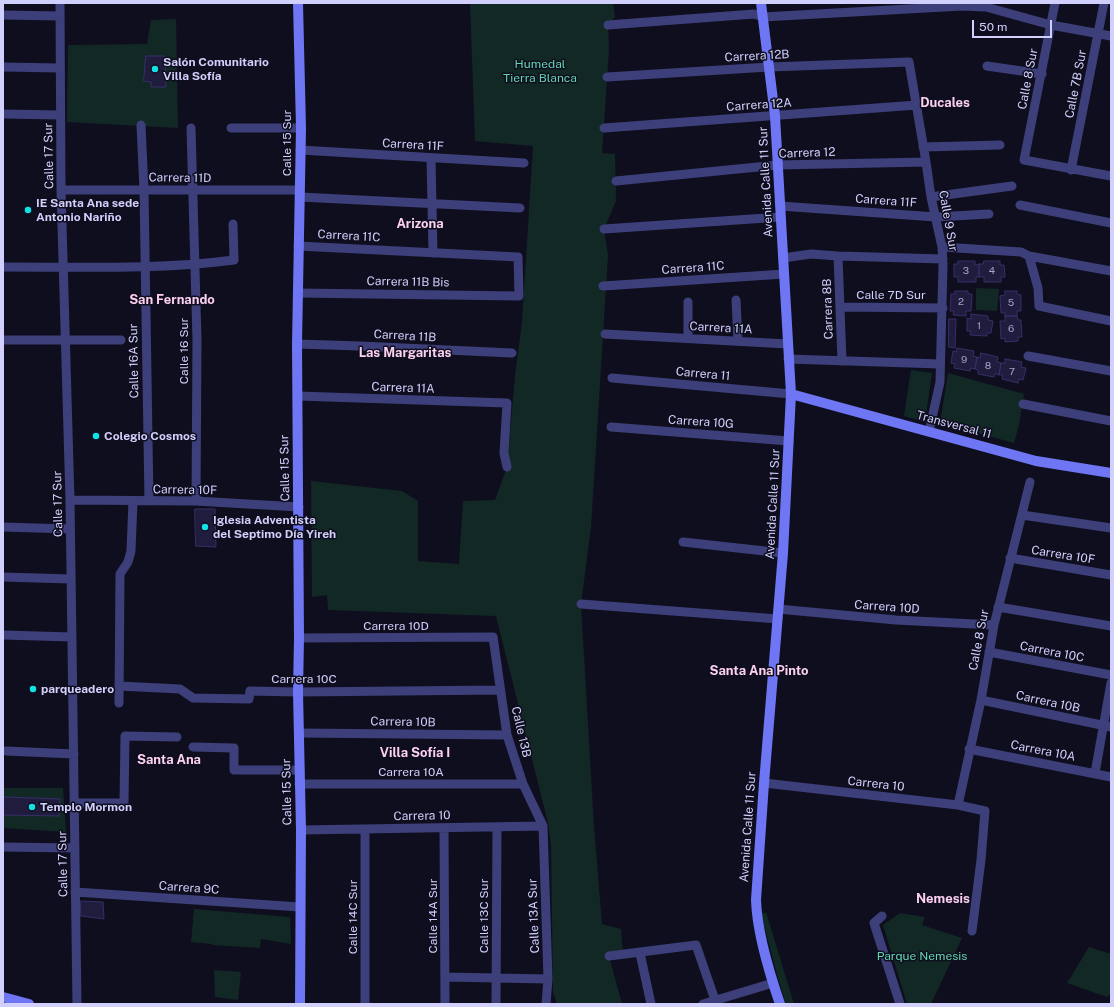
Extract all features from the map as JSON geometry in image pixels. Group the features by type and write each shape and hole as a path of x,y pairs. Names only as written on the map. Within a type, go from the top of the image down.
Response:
{"street":[{"name":"Calle 17 Sur","path":"60,3 61,190 64,340 68,414 70,500 77,1004"},
{"name":"Calle 15 Sur","path":"298,3 301,128 297,344 299,507 298,692 301,830 300,1004"},
{"name":"Avenida Calle 11 Sur","path":"761,3 775,116 791,394 783,553 756,900 757,918 773,983 780,1004"},
{"name":"Calle 8 Sur","path":"1055,3 1024,160 1071,170"},
{"name":"Calle 7B Sur","path":"1071,170 1104,3"},
{"path":"608,25 754,14 763,17 962,6 1003,7 1051,25 1111,36"},
{"path":"3,15 60,16"},
{"name":"Carrera 12B","path":"607,77 769,67 909,62"},
{"name":"Calle 9 Sur","path":"909,62 931,197 942,247 943,259 940,382 929,432"},
{"path":"987,66 1042,74"},
{"path":"3,67 60,68"},
{"name":"Carrera 12A","path":"604,128 917,105"},
{"path":"3,114 60,115"},
{"name":"Calle 16A Sur","path":"141,125 144,190 144,267 149,501"},
{"name":"Calle 16 Sur","path":"191,128 193,238 196,265 196,501"},
{"path":"231,128 301,128"},
{"path":"923,147 1000,145"},
{"name":"Carrera 11F","path":"300,150 524,163"},
{"path":"431,158 433,253"},
{"name":"Carrera 12","path":"616,181 778,165 926,162"},
{"path":"1071,170 1111,176"},
{"path":"931,197 1012,186"},
{"name":"Carrera 11D","path":"61,190 144,190 300,194 432,204 520,208"},
{"path":"1020,205 1111,223"},
{"name":"Carrera 11F","path":"780,206 936,217 990,214"},
{"path":"604,229 781,218"},
{"path":"3,267 144,267 196,265 234,260 233,224"},
{"name":"Carrera 11C","path":"298,246 518,257 519,296"},
{"path":"942,247 1022,252 1029,256 1111,271"},
{"path":"783,258 810,254 943,259"},
{"name":"Carrera 8B","path":"838,256 842,360"},
{"path":"1029,256 1038,288 1039,306 1111,321"},
{"name":"Carrera 11C","path":"603,286 784,274"},
{"name":"Carrera 11B Bis","path":"298,293 519,296"},
{"path":"736,300 738,342"},
{"path":"688,302 688,338"},
{"name":"Calle 7D Sur","path":"840,307 943,308"},
{"name":"Carrera 11A","path":"605,334 787,344"},
{"path":"3,340 121,340"},
{"name":"Carrera 11B","path":"297,344 512,353"},
{"path":"1028,356 1111,371"},
{"path":"788,359 940,364"},
{"name":"Carrera 11","path":"612,378 791,394"},
{"name":"Transversal 11","path":"791,394 1036,461 1111,473"},
{"name":"Carrera 11A","path":"298,396 507,403 504,453 507,466"},
{"path":"1023,404 1111,420"},
{"name":"Carrera 10G","path":"611,427 789,441"},
{"name":"Calle 8 Sur","path":"958,805 981,700 998,607 1030,482"},
{"name":"Carrera 10F","path":"70,500 196,501 299,507"},
{"path":"119,702 120,574 128,562 131,551 133,501"},
{"path":"1022,515 1111,528"},
{"path":"3,527 70,529"},
{"path":"683,542 783,553"},
{"name":"Carrera 10F","path":"1010,558 1111,574"},
{"path":"3,577 70,578"},
{"name":"Carrera 10D","path":"581,604 994,625"},
{"path":"998,607 1111,626"},
{"path":"3,635 72,637"},
{"name":"Carrera 10D","path":"299,638 493,637"},
{"name":"Calle 13B","path":"493,637 507,735 523,784 543,826"},
{"name":"Carrera 10C","path":"989,652 1111,675"},
{"path":"1095,773 1107,727 1111,683"},
{"name":"Carrera 10C","path":"119,686 180,689 193,698 249,699 250,691 500,690"},
{"name":"Carrera 10B","path":"981,700 1107,727"},
{"name":"Carrera 10B","path":"299,733 507,735"},
{"path":"74,803 124,803 124,736 177,737"},
{"path":"193,747 234,748 234,770 300,770"},
{"name":"Carrera 10A","path":"970,749 1111,777"},
{"path":"6,751 74,754"},
{"name":"Carrera 10A","path":"299,784 523,784"},
{"name":"Carrera 10","path":"764,784 958,805 985,811 981,860 972,931"},
{"name":"Carrera 10","path":"301,830 543,826"},
{"name":"Calle 13A Sur","path":"543,826 548,978 547,1002"},
{"name":"Calle 13C Sur","path":"496,1004 497,827"},
{"name":"Calle 14A Sur","path":"444,828 445,1004"},
{"name":"Calle 14C Sur","path":"365,829 365,1004"},
{"path":"3,847 75,848"},
{"name":"Carrera 9C","path":"75,892 300,907"},
{"path":"882,916 874,923 900,1004"},
{"path":"609,956 696,945 722,1001"},
{"path":"640,953 651,1004"},
{"path":"445,977 548,978"},
{"path":"703,1004 722,1001 773,983"},
{"path":"3,997 29,1004"}],"green space":[{"name":"Humedal Tierra Blanca","path":"470,3 613,3 615,17 608,25 609,49 602,153 615,154 616,201 604,229 608,255 591,527 581,604 594,827 602,924 621,929 623,954 609,956 622,1004 557,1004 553,992 551,845 548,823 496,616 328,610 327,595 312,597 311,481 402,491 418,501 418,561 459,564 463,501 495,500 507,467 515,376 522,322 533,146 475,141"},
{"path":"176,19 178,128 67,122 68,45 147,44 151,20"},
{"path":"976,288 999,289 997,311 976,310"},
{"path":"911,370 932,373 925,422 904,416"},
{"path":"948,373 1024,394 1019,425 1014,443 940,423"},
{"path":"3,788 63,788 66,832 3,828"},
{"path":"194,909 290,917 291,944 261,939 260,948 191,942"},
{"path":"766,912 794,1004 786,1004 778,978 761,914"},
{"name":"Parque Nemesis","path":"900,913 925,917 922,925 962,938 931,1004 907,1004 883,925"},
{"path":"1089,947 1111,954 1111,993 1107,997 1067,983"},
{"path":"214,970 241,972 238,1000 215,997"}],"building":[{"name":"Salón Comunitario Villa Sofía","path":"146,56 165,56 166,87 151,87 151,82 144,81"},
{"path":"958,261 975,261 975,265 979,264 979,277 976,277 976,282 958,282 958,277 954,277 954,264 958,264"},
{"path":"984,261 1000,261 1000,265 1004,265 1005,277 1001,277 1001,282 984,282 984,277 979,277 979,264 983,264"},
{"path":"955,291 968,291 968,294 972,294 971,311 966,311 966,316 953,315 954,311 950,311 951,294 955,294"},
{"path":"1005,291 1017,291 1017,294 1021,295 1021,311 1017,311 1017,316 1005,316 1005,313 1001,313 1000,296 1005,295"},
{"path":"971,314 988,316 988,320 993,321 991,333 987,333 987,336 970,335 971,331 967,331 967,318 971,319"},
{"path":"1005,316 1017,316 1018,320 1021,320 1022,337 1018,337 1018,341 1005,342 1005,338 1001,339 1000,321 1005,321"},
{"path":"949,319 956,319 955,348 949,347"},
{"path":"957,348 974,351 973,356 977,357 975,369 971,368 970,371 954,368 955,364 951,363 953,351 956,352"},
{"path":"981,353 998,357 997,362 1001,363 999,375 995,374 994,377 978,374 978,370 975,369 977,357 980,358"},
{"path":"1005,359 1022,362 1021,367 1026,368 1023,380 1019,379 1018,383 1002,379 1003,375 999,375 1001,363 1005,363"},
{"name":"Iglesia Adventista del Septimo Día Yireh","path":"195,509 215,509 216,547 196,546"},
{"name":"Templo Mormon","path":"4,797 60,799 59,816 3,815"},
{"path":"81,901 103,902 104,919 81,916"}],"place":[{"name":"Salón Comunitario Villa Sofía","path":"155,69"},
{"name":"IE Santa Ana sede Antonio Nariño","path":"28,210"},
{"name":"Colegio Cosmos","path":"96,436"},
{"name":"Iglesia Adventista del Septimo Día Yireh","path":"205,527"},
{"name":"parqueadero","path":"33,689"},
{"name":"Templo Mormon","path":"32,807"}],"district":[{"name":"Ducales","path":"945,103"},
{"name":"Arizona","path":"420,224"},
{"name":"San Fernando","path":"172,300"},
{"name":"Las Margaritas","path":"405,353"},
{"name":"Santa Ana Pinto","path":"759,671"},
{"name":"Villa Sofía I","path":"415,753"},
{"name":"Santa Ana","path":"169,760"},
{"name":"Nemesis","path":"943,899"}]}
